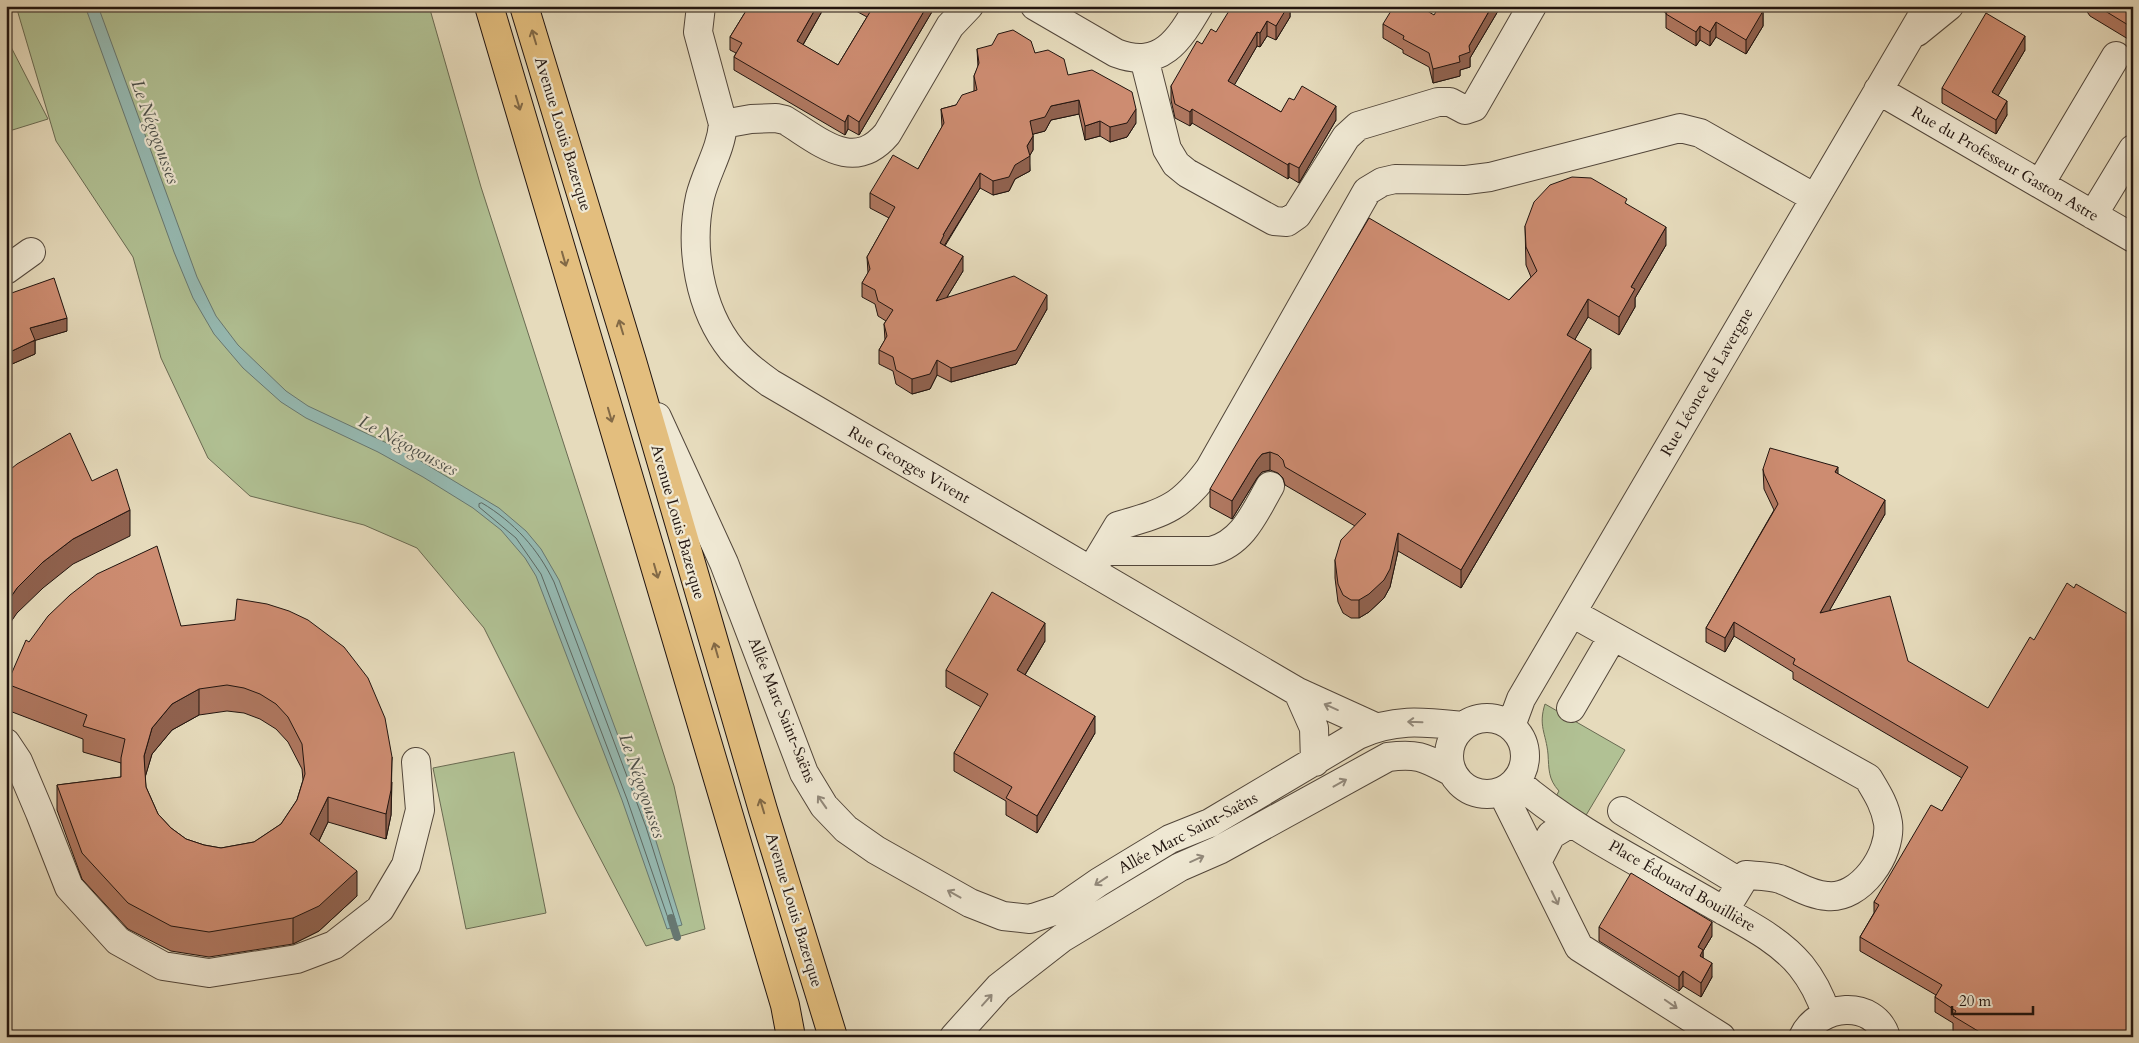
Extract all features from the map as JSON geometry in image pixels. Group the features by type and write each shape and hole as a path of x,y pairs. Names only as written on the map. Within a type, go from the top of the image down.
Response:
{"main road":[{"name":"Avenue Louis Bazerque","path":"489,6 785,1005 791,1035"},
{"name":"Avenue Louis Bazerque","path":"524,6 632,361 763,810 833,1037"}],"street":[{"path":"701,6 698,32 723,124 776,118 785,120 846,154 865,152 877,146 887,134 950,26 969,6"},
{"path":"1035,6 1128,58 1144,58 1158,54 1177,42 1199,6"},
{"path":"1144,58 1167,149 1176,164 1187,173 1274,222 1287,222 1297,216 1346,137 1358,126 1438,102 1450,102 1464,110 1474,107 1532,6"},
{"name":"Rue Léonce de Lavergne","path":"1510,726 1522,699 1928,6"},
{"name":"Rue Léonce de Lavergne","path":"1908,39 1949,6"},
{"path":"2040,184 2116,56"},
{"name":"Rue du Professeur Gaston Astre","path":"1878,90 2133,238"},
{"name":"Rue Georges Vivent","path":"723,124 722,137 701,195 696,219 695,255 700,282 709,306 732,350 748,367 770,383 1097,561 1298,692 1376,727"},
{"path":"1097,561 1118,526 1173,507 1193,491 1210,468 1367,191 1382,182 1395,180 1490,178 1680,128 1700,133 1815,198"},
{"path":"2093,215 2133,150"},
{"path":"6,270 31,252"},
{"name":"Allée Marc Saint-Saëns","path":"632,361 724,563 804,773 824,806 846,829 876,850 970,903 1003,916 1030,919 1060,909 1099,882 1170,839 1210,823 1341,745 1376,727 1404,721 1463,726"},
{"path":"1097,561 1212,551 1223,548 1234,541 1244,530 1270,486"},
{"path":"1572,613 1868,778 1883,802 1888,825 1885,847 1869,876 1848,894 1828,897 1805,891 1781,880 1746,875 1724,911"},
{"path":"1571,708 1613,636"},
{"path":"1298,692 1314,728 1315,762"},
{"path":"1479,718 1495,718 1510,726 1520,738 1525,752 1524,768 1509,786 1493,794 1476,794 1462,786 1452,772 1448,760 1449,747 1455,735 1463,726 1479,718"},
{"path":"1314,728 1374,764"},
{"path":"6,743 18,761 69,887 118,941 162,966 209,973 297,959 334,945 380,909 406,865 420,810 416,762"},
{"name":"Allée Marc Saint-Saëns","path":"954,1037 999,987 1062,938 1180,867 1219,850 1388,757 1410,754 1424,757 1452,772"},
{"path":"1509,786 1538,862 1579,947 1721,1037"},
{"name":"Place Édouard Bouillière","path":"1509,786 1767,935 1800,965 1818,990 1826,1013"},
{"path":"1622,811 1741,883"},
{"path":"1538,862 1551,835 1571,822"},
{"path":"1803,1037 1814,1020 1826,1013 1843,1009 1860,1011 1874,1020 1886,1037"}],"green space":[{"path":"16,6 429,6 481,187 674,786 705,929 646,946 576,812 484,628 417,548 364,525 250,496 208,458 161,358 133,257 56,141"},
{"path":"6,24 11,47 48,119 6,132"},
{"path":"1545,704 1625,750 1585,817 1555,798 1559,791 1550,774 1542,724"},
{"path":"514,752 546,913 466,929 433,768"}],"water":[{"path":"85,6 98,6 197,277 216,316 238,345 286,391 308,406 404,451 499,508 526,531 541,549 559,580 584,644 651,825 682,925 667,929 622,800 536,576 525,558 501,530 473,508 378,452 306,418 281,402 243,368 214,334 193,298 174,252"}],"building":[{"path":"749,6 817,6 797,41 838,65 873,7 871,6 927,6 859,122 848,115 845,122 734,57 742,43 730,37"},
{"path":"1232,6 1288,6 1276,26 1267,21 1260,33 1257,32 1228,81 1281,112 1289,98 1294,100 1302,86 1336,106 1299,168 1289,163 1288,165 1192,109 1190,112 1175,104 1171,86 1197,41 1202,44 1211,29 1216,32"},
{"path":"1394,6 1419,6 1434,15 1439,7 1446,11 1449,6 1492,6 1469,46 1470,52 1459,56 1460,62 1433,69 1429,53 1403,39 1404,36 1383,24"},
{"path":"1670,6 1758,6 1757,8 1763,11 1746,40 1716,22 1710,32 1700,26 1696,32 1666,14"},
{"path":"2097,6 2133,6 2133,28"},
{"path":"1986,13 2025,36 1992,92 2007,101 1996,120 1942,88"},
{"path":"1013,30 1031,41 1035,53 1048,50 1064,59 1068,75 1092,70 1132,92 1136,109 1127,123 1110,127 1100,121 1085,126 1079,100 1051,106 1045,117 1030,121 1033,136 1027,146 1030,156 1015,165 1009,177 993,181 980,173 940,243 963,256 936,301 1014,276 1047,295 1016,350 951,368 937,360 930,374 912,379 896,370 893,357 879,350 887,336 884,324 893,310 878,301 875,290 862,283 870,269 867,257 895,207 870,193 893,155 918,169 944,123 941,109 956,105 962,95 977,90 974,76 979,63 977,49 992,45 998,34"},
{"path":"1572,177 1591,178 1627,199 1625,203 1666,227 1631,287 1635,289 1619,317 1588,299 1567,335 1591,349 1461,570 1398,533 1390,569 1384,580 1369,594 1359,600 1351,600 1343,595 1338,584 1335,560 1341,540 1366,514 1285,467 1283,460 1278,455 1270,452 1262,454 1257,460 1232,501 1210,489 1369,218 1509,300 1537,271 1526,247 1525,226 1534,202 1550,185"},
{"path":"54,278 67,318 30,328 35,340 12,351 6,342 6,295"},
{"path":"70,433 92,481 117,469 130,510 73,539 43,562 17,588 6,604 6,473 17,464"},
{"path":"1770,448 1838,467 1835,472 1885,500 1820,613 1890,596 1908,661 1988,708 2030,637 2034,640 2067,583 2074,588 2076,584 2133,617 2133,1030 2129,1037 1988,1037 1953,1016 1956,1011 1935,997 1942,985 1860,937 1879,905 1874,902 1931,805 1942,811 1968,767 1793,664 1795,659 1734,622 1725,638 1706,628 1778,504 1763,469"},
{"path":"157,546 181,626 235,620 237,599 267,604 308,620 344,647 368,678 385,718 392,757 391,790 386,814 328,797 310,834 357,871 319,906 293,918 209,932 171,926 128,903 82,853 57,785 121,777 121,758 125,739 83,726 87,715 7,684 26,640 29,642 48,616 70,595 97,574","holes":["227,685 244,688 260,694 276,704 288,717 302,744 305,774 297,800 281,824 254,842 221,848 204,845 186,839 171,828 158,814 146,787 144,756 152,728 172,704 199,689"]},
{"path":"992,592 1045,623 1017,670 1095,716 1037,816 1006,798 1012,787 954,753 988,694 946,670"},
{"path":"1631,873 1712,922 1698,947 1703,950 1700,956 1712,963 1701,983 1683,971 1679,977 1599,927"}],"waterway":[{"name":"Le Négogousses","path":"671,918 677,937"}]}
